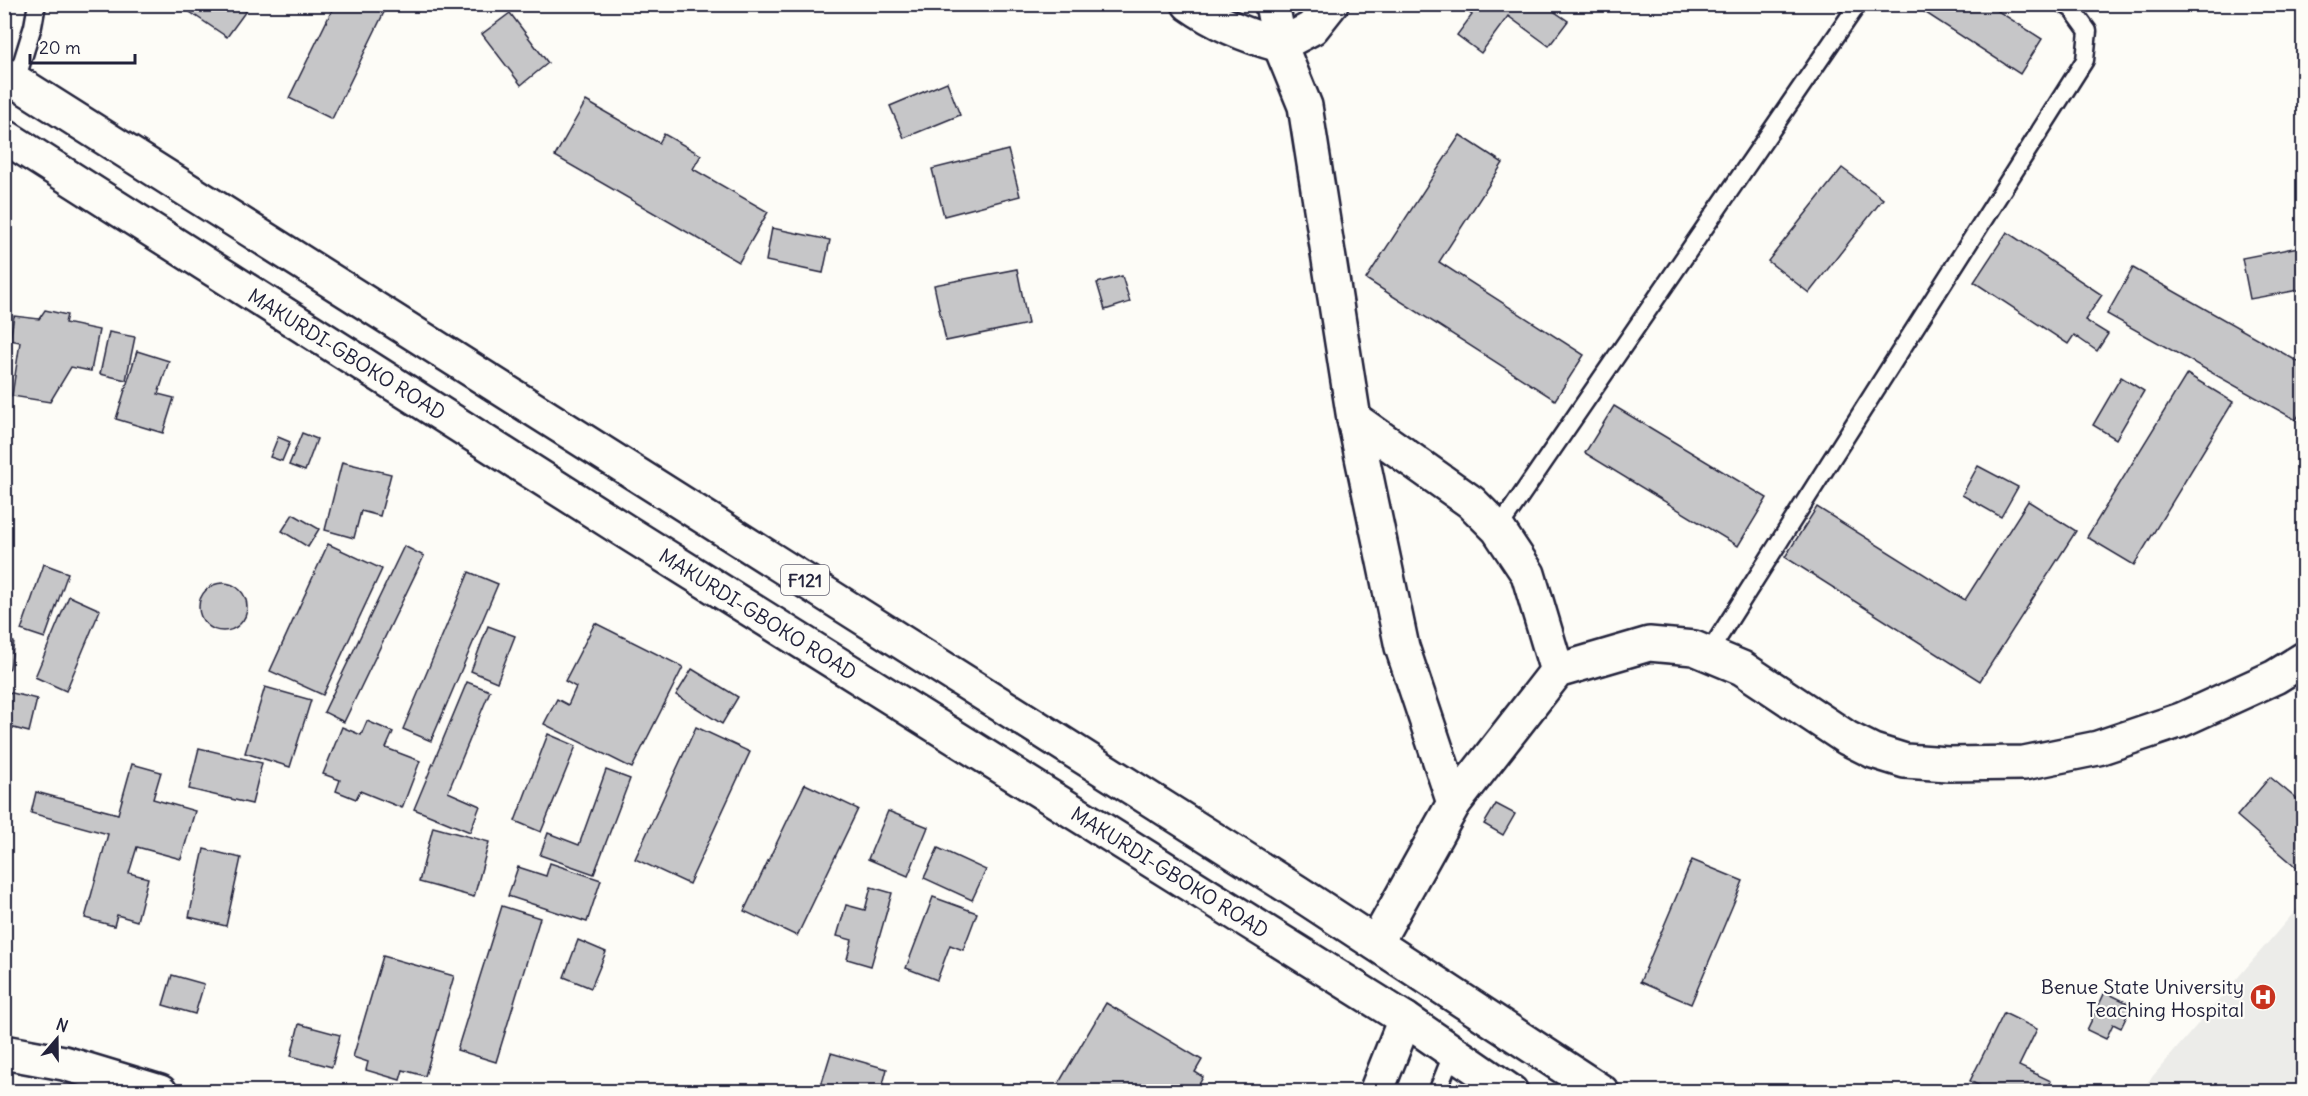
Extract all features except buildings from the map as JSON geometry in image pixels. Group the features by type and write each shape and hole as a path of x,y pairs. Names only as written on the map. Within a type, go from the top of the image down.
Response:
{"main road":[{"path":"1189,4 1208,18 1251,37 1280,45 1311,28 1331,4"},
{"path":"1272,4 1280,45 1305,106 1354,419 1402,647 1454,803"},
{"name":"F121","path":"10,78 1376,943 1602,1092"},
{"name":"MAKURDI-GBOKO ROAD","path":"4,135 625,531 1405,1019 1511,1092"},
{"path":"1354,419 1471,502 1498,529 1528,574 1557,671"},
{"path":"1376,943 1454,803 1557,671 1649,644 1694,648 1742,668 1847,738 1873,751 1905,761 1948,764 2024,763 2098,748 2181,720 2275,677 2304,659"},
{"path":"1376,1092 1405,1019"},
{"path":"4,1052 64,1063 160,1092"}],"lane":[{"path":"10,78 33,26 37,4"},
{"path":"1498,529 1858,4"},
{"path":"1708,654 2085,60 2088,31 2072,9 2064,4"},
{"path":"1437,1092 1453,1052"}],"shaded area":[{"name":"Benue State University Teaching Hospital","path":"2303,902 2303,1091 2140,1091"}],"place":[{"name":"Benue State University Teaching Hospital","path":"2263,997"}]}
